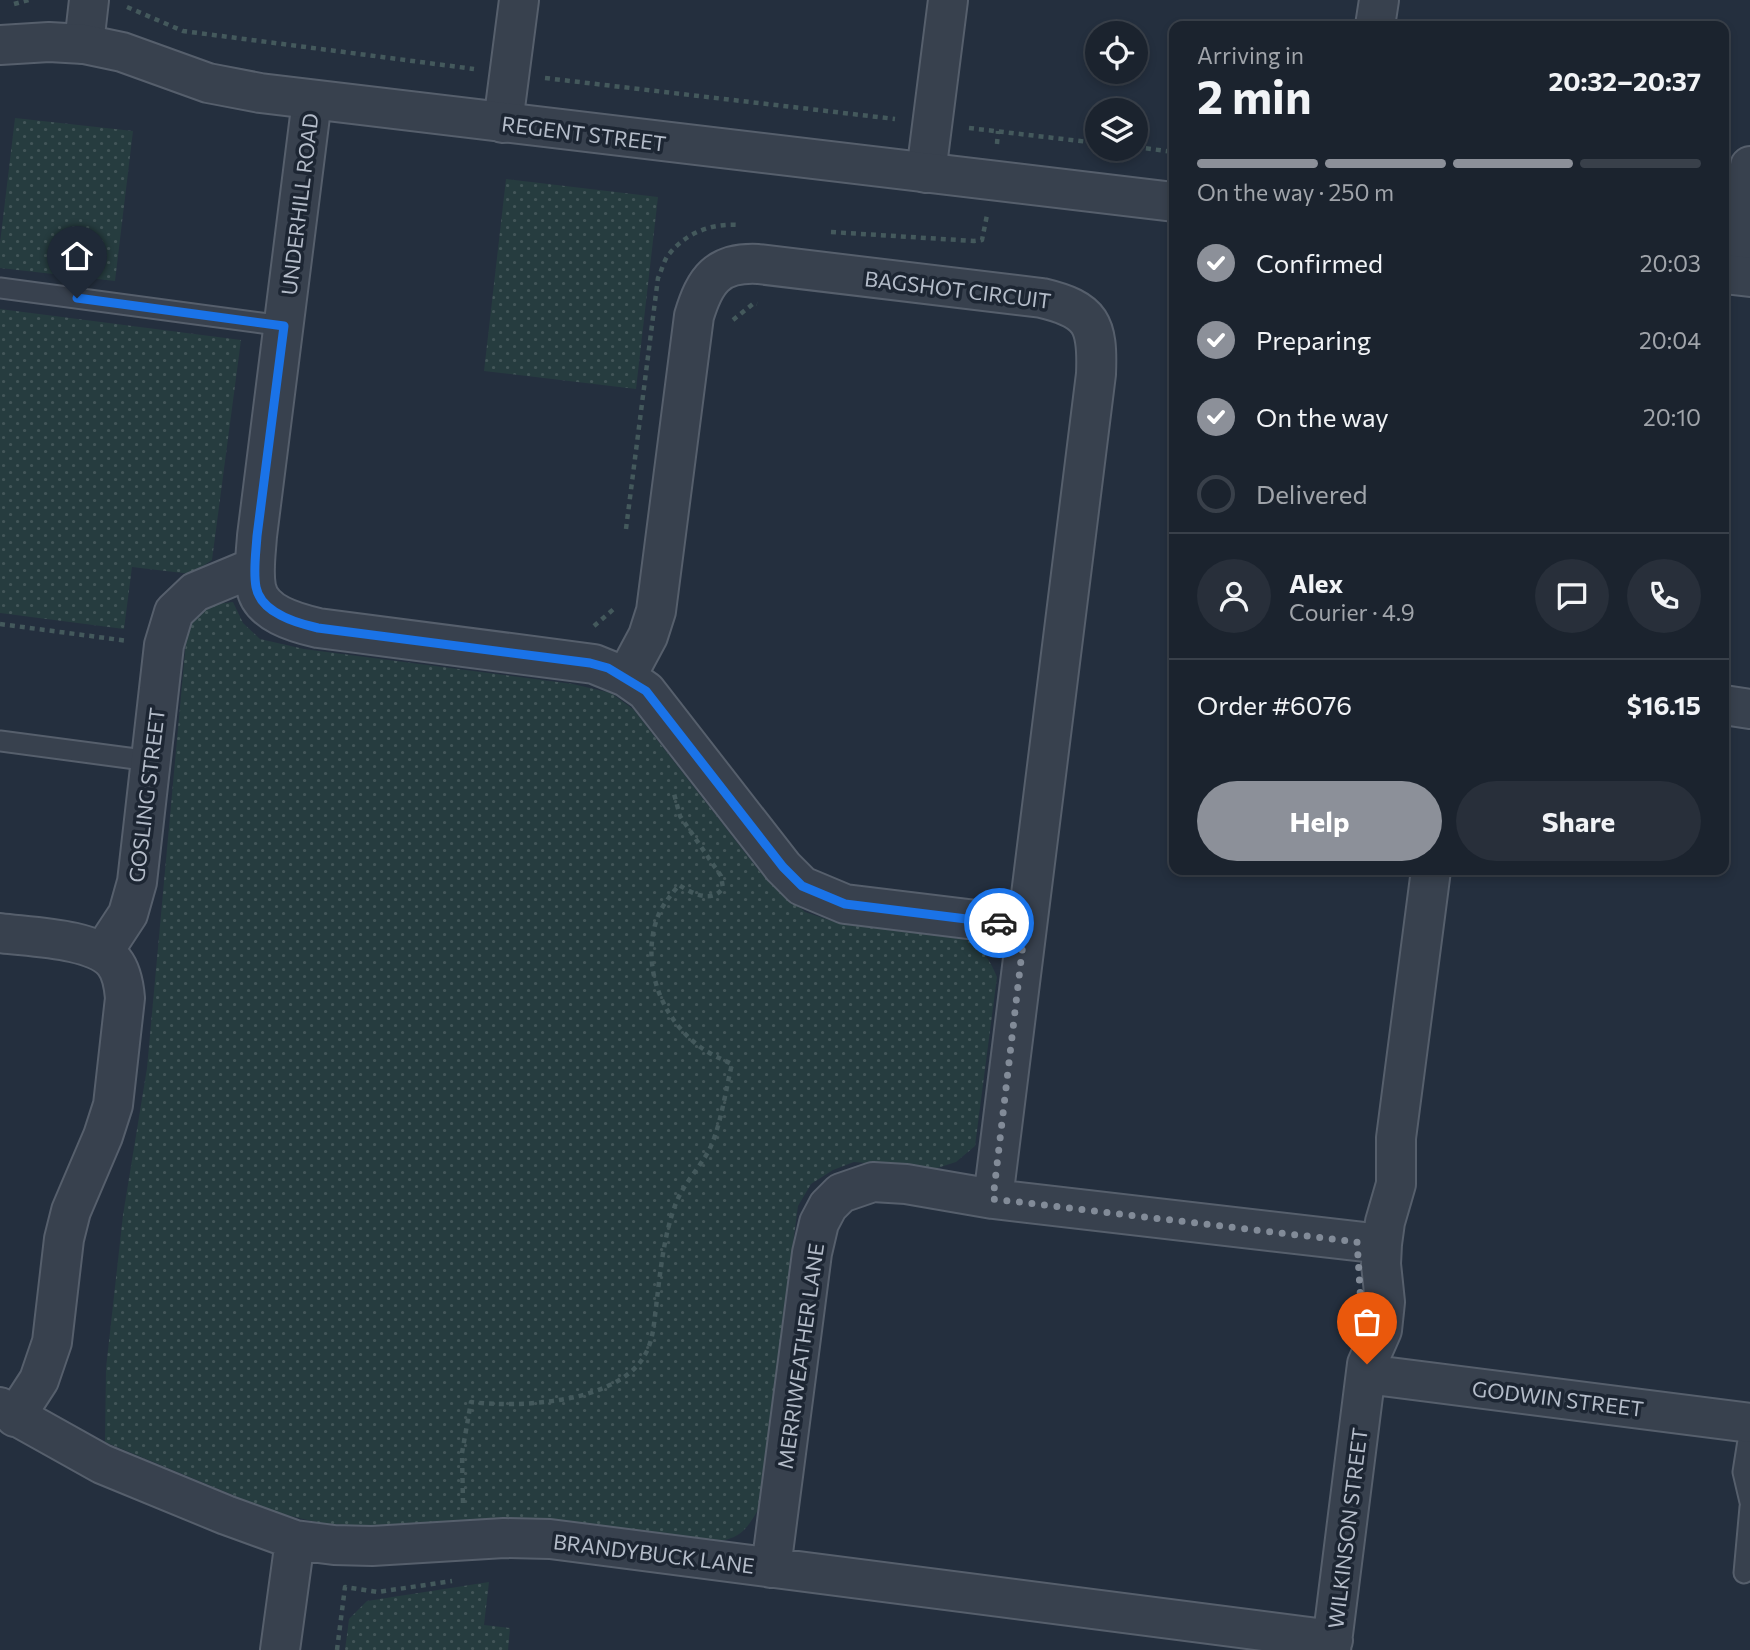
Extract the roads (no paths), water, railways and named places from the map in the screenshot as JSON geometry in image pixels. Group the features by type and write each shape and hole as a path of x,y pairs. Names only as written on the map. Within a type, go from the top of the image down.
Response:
{"street":[{"path":"84,44 89,0"},
{"path":"503,123 519,0"},
{"path":"926,173 948,0"},
{"path":"1376,21 1378,0"},
{"name":"REGENT STREET","path":"0,45 84,44 122,52 208,83 312,100 1169,201"},
{"name":"UNDERHILL ROAD","path":"312,100 257,536 256,588 261,599 271,610 296,623 318,628 590,663 608,668 646,691 783,867 802,886 845,904 1025,926"},
{"path":"1737,276 1750,166"},
{"name":"BAGSHOT CIRCUIT","path":"626,677 648,636 656,611 694,316 701,294 711,279 722,270 733,265 746,264 1042,298 1064,303 1086,318 1095,330 1096,374 993,1199"},
{"name":"GOSLING STREET","path":"103,951 128,914 137,882 164,645 174,612 195,592 255,567"},
{"path":"1729,706 1750,709"},
{"name":"WILKINSON STREET","path":"1332,1645 1366,1369 1382,1330 1385,1302 1381,1264 1369,1243 1385,1222 1396,1184 1396,1138 1430,875"},
{"path":"0,933 79,944 103,951 116,963 123,981 125,998 113,1105 64,1239 52,1342 39,1380 7,1412"},
{"name":"MERRIWEATHER LANE","path":"771,1568 812,1252 819,1223 828,1206 841,1193 873,1182 906,1184 993,1199 1369,1243"},
{"name":"GODWIN STREET","path":"1366,1369 1750,1426"},
{"name":"BRANDYBUCK LANE","path":"7,1412 102,1464 295,1540 372,1546 504,1538 550,1539 1332,1645"},
{"path":"280,1650 295,1540"}],"lane":[{"path":"0,288 284,326"},
{"path":"0,741 151,761"},
{"path":"1750,1426 1743,1472 1750,1502"},
{"path":"1744,1573 1750,1507"}]}
